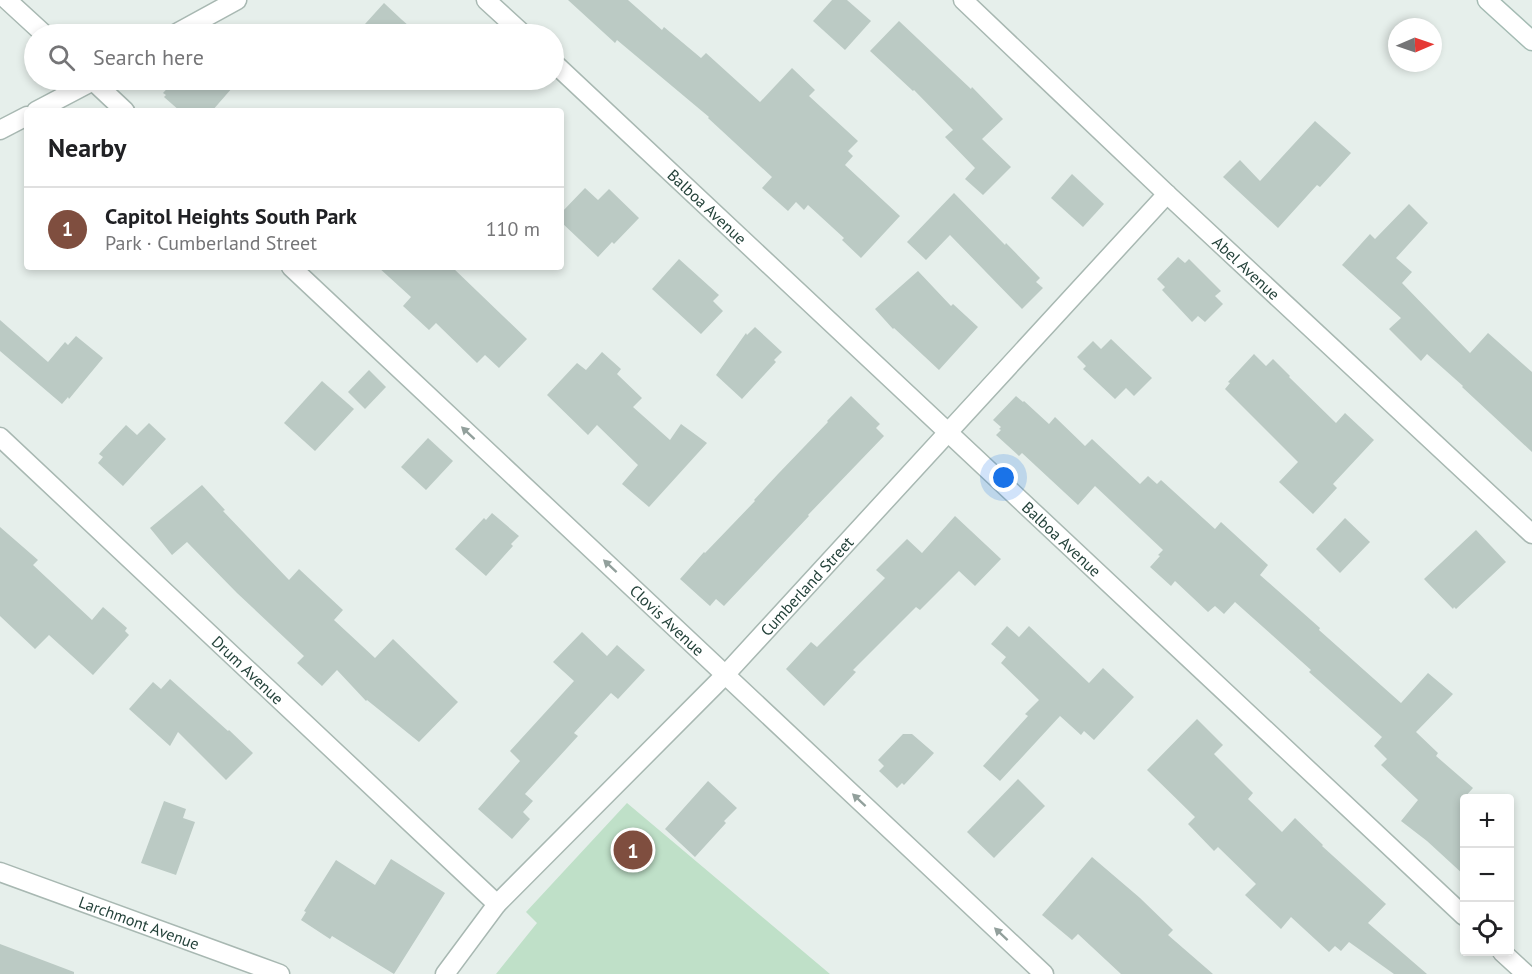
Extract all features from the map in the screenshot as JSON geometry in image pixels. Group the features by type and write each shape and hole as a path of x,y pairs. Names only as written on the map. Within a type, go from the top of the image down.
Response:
{"street":[{"path":"7,0 33,24"},
{"path":"193,24 237,0"},
{"path":"486,0 512,24"},
{"name":"Abel Avenue","path":"963,0 1167,194 1532,534"},
{"path":"1487,0 1532,40"},
{"name":"Balboa Avenue","path":"564,72 1460,912"},
{"path":"42,108 75,90"},
{"path":"103,90 122,108"},
{"path":"0,130 24,118"},
{"name":"Cumberland Street","path":"445,974 497,904 725,675 1167,194"},
{"name":"Clovis Avenue","path":"294,270 1044,974"},
{"name":"Drum Avenue","path":"0,437 497,904"},
{"name":"Larchmont Avenue","path":"0,872 280,974"},
{"path":"1507,956 1526,974"}],"green space":[{"path":"627,803 830,974 496,974 537,923 526,912"}],"building":[{"path":"568,0 628,0 662,30 664,27 701,58 706,53 760,102 792,68 815,90 809,96 858,141 848,151 853,156 845,165 900,216 861,258 842,240 844,238 808,205 804,210 796,202 788,211 762,188 772,177 709,117 617,40 615,43"},
{"path":"832,0 847,0 871,21 845,50 813,21"},
{"path":"384,3 407,24 365,24"},
{"path":"899,21 971,89 972,87 1003,119 982,139 1011,167 983,195 965,179 975,168 945,137 953,130 914,90 870,51"},
{"path":"166,90 230,90 215,108 177,108 164,97 166,95 163,93"},
{"path":"1315,121 1351,153 1320,187 1317,185 1278,228 1223,177 1240,160 1260,181"},
{"path":"1072,174 1104,204 1083,227 1051,198"},
{"path":"585,188 598,200 609,189 639,218 598,257 564,225 564,210"},
{"path":"954,193 1040,278 1036,282 1043,288 1022,309 950,235 926,260 907,242"},
{"path":"1409,204 1428,223 1396,258 1412,272 1402,283 1470,353 1488,333 1532,372 1532,452 1427,354 1421,361 1389,329 1401,318 1342,265 1370,234 1375,239"},
{"path":"1178,257 1185,263 1189,259 1221,291 1215,296 1223,304 1205,322 1198,316 1192,322 1162,290 1165,287 1157,279"},
{"path":"679,259 719,295 713,301 723,311 701,334 652,289"},
{"path":"381,270 455,270 527,339 499,368 485,355 477,363 436,323 429,330 403,306 411,297"},
{"path":"918,271 951,306 953,304 978,327 939,370 893,329 875,309"},
{"path":"0,320 48,362 65,342 68,345 76,336 103,358 69,399 68,397 62,404 0,351"},
{"path":"755,327 782,352 774,360 776,362 742,399 716,375 746,333 747,335"},
{"path":"1111,339 1152,378 1134,396 1126,388 1115,399 1083,369 1086,366 1077,357 1093,341 1101,349"},
{"path":"602,352 621,369 617,374 642,398 633,407 670,440 681,424 707,443 649,507 622,484 638,465 597,425 588,435 547,395 577,363 586,370"},
{"path":"1254,354 1266,366 1273,359 1336,423 1345,413 1374,440 1333,484 1337,488 1313,514 1279,482 1298,462 1225,389 1230,383 1228,382"},
{"path":"369,370 386,387 365,409 348,392"},
{"path":"322,381 354,409 315,451 284,423"},
{"path":"851,396 880,424 876,428 884,436 724,606 716,599 710,606 680,579"},
{"path":"1016,396 1049,424 1055,417 1085,446 1092,439 1140,484 1148,476 1157,484 1161,480 1215,529 1221,522 1268,565 1260,575 1401,703 1428,673 1453,694 1416,732 1438,753 1436,756 1473,788 1468,794 1460,794 1460,871 1401,821 1418,800 1381,765 1387,759 1374,746 1382,737 1235,602 1224,614 1215,606 1208,612 1175,581 1171,586 1150,567 1163,550 1095,486 1078,505 1022,453 1019,456 996,435 1001,427 993,420"},
{"path":"149,423 166,439 123,486 98,463 103,457 99,454 126,425 137,435"},
{"path":"428,438 453,461 426,490 401,467"},
{"path":"202,485 225,510 223,511 289,580 299,569 343,610 334,620 375,658 393,639 458,702 419,742 366,701 337,670 322,686 297,663 304,656 187,542 172,555 150,528"},
{"path":"492,513 519,536 486,576 455,549 484,518 486,520"},
{"path":"955,516 1001,559 975,586 959,571 920,610 916,607 853,670 856,672 824,706 786,669 811,642 817,647 885,578 876,570 907,539 922,553"},
{"path":"1345,518 1370,542 1340,573 1316,549"},
{"path":"0,527 38,560 33,565 92,620 103,607 127,628 125,631 129,635 93,675 49,635 35,649 0,616"},
{"path":"1476,530 1506,562 1456,609 1454,607 1453,609 1424,579"},
{"path":"1007,626 1019,637 1029,626 1089,683 1103,668 1134,697 1094,740 1084,731 1081,735 1060,716 1000,781 983,766 1028,716 1025,714 1039,700 1001,663 1006,657 991,644"},
{"path":"582,632 607,656 617,645 645,670 618,699 611,693 574,733 578,736 525,794 533,801 523,812 530,819 512,839 478,809 520,761 510,751 574,681 553,662"},
{"path":"170,679 253,753 226,780 178,732 170,746 129,709 153,682 161,689"},
{"path":"1197,719 1223,745 1214,754 1253,793 1248,799 1282,832 1295,818 1322,846 1386,904 1368,923 1427,974 1394,974 1349,942 1341,951 1335,946 1329,952 1291,917 1281,929 1245,895 1256,884 1218,847 1214,851 1188,824 1195,817 1147,770"},
{"path":"903,734 912,734 934,753 904,785 902,783 897,788 879,771 884,766 878,760"},
{"path":"1018,779 1045,806 994,858 967,832"},
{"path":"708,781 737,808 695,857 665,829"},
{"path":"164,801 186,809 183,818 195,822 176,875 141,863"},
{"path":"1092,857 1140,898 1173,930 1168,935 1213,974 1121,974 1078,934 1072,940 1042,915"},
{"path":"391,859 445,893 394,974 332,936 330,939 301,920 306,912 304,911 336,860 375,885"},
{"path":"0,944 74,972 74,974 0,974"}],"place":[{"name":"Capitol Heights South Park","path":"633,850"}]}
